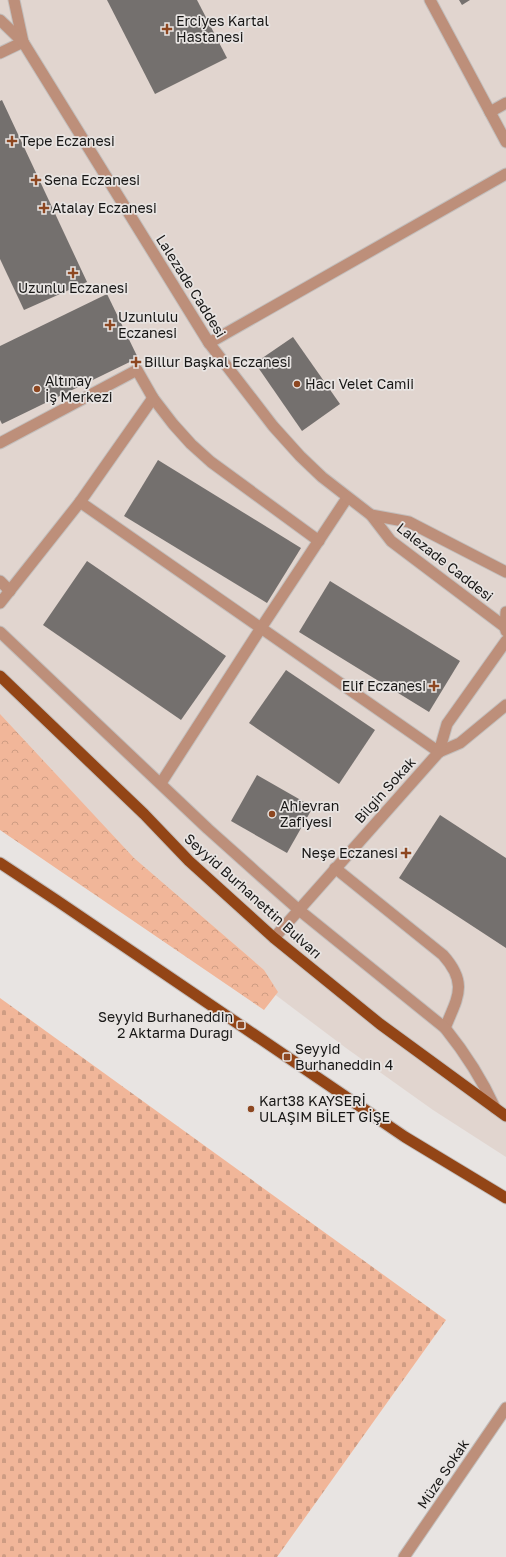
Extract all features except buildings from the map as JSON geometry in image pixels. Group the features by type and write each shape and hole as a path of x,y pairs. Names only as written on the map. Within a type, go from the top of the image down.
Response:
{"main road":[{"name":"Seyyid Burhanettin Bulvarı","path":"0,676 138,808 189,861 274,938 380,1024 506,1116"},
{"path":"0,863 405,1136 506,1198"}],"street":[{"name":"Lalezade Caddesi","path":"14,0 23,42"},
{"path":"430,0 506,142"},
{"name":"Lalezade Caddesi","path":"0,20 23,42 209,343 273,426 300,456 322,477 347,498 371,515 391,541 505,629"},
{"path":"0,53 23,42"},
{"path":"490,112 506,103"},
{"path":"209,343 506,174"},
{"path":"0,443 137,370 153,398 191,444 211,462 319,541"},
{"path":"0,603 80,502 153,398"},
{"path":"161,783 347,498"},
{"path":"80,502 439,752"},
{"name":"Lalezade Caddesi","path":"371,515 408,522 506,572"},
{"path":"0,580 10,591"},
{"path":"505,629 506,612"},
{"path":"0,632 208,829 299,910 445,1028 463,1051 479,1076 495,1108"},
{"name":"Bilgin Sokak","path":"439,752 447,724 506,642"},
{"name":"Bilgin Sokak","path":"274,938 439,752 460,743 506,705"},
{"path":"335,868 443,955 451,964 456,975 459,992 445,1028"},
{"name":"Müze Sokak","path":"404,1557 506,1408"}],"shaded area":[{"path":"0,0 506,0 506,1157 433,1110 346,1048 261,984 0,764"}],"green space":[{"path":"0,714 134,858 264,970 278,992 264,1010 0,830"},
{"path":"0,998 446,1320 277,1557 0,1557"}],"place":[{"name":"Erciyes Kartal Hastanesi","path":"167,29"},
{"name":"Tepe Eczanesi","path":"12,141"},
{"name":"Sena Eczanesi","path":"36,180"},
{"name":"Atalay Eczanesi","path":"44,208"},
{"name":"Uzunlu Eczanesi","path":"73,273"},
{"name":"Uzunlulu Eczanesi","path":"110,325"},
{"name":"Billur Başkal Eczanesi","path":"136,362"},
{"name":"Hacı Velet Camii","path":"297,384"},
{"name":"Altınay İş Merkezi","path":"37,389"},
{"name":"Elif Eczanesi","path":"434,686"},
{"name":"Ahievran Zafiyesi","path":"272,814"},
{"name":"Neşe Eczanesi","path":"406,853"},
{"name":"Seyyid Burhaneddin 2 Aktarma Durağı","path":"241,1025"},
{"name":"Seyyid Burhaneddin 4","path":"287,1057"},
{"name":"Kart38 KAYSERİ ULAŞIM BİLET GİŞE","path":"251,1109"}]}
